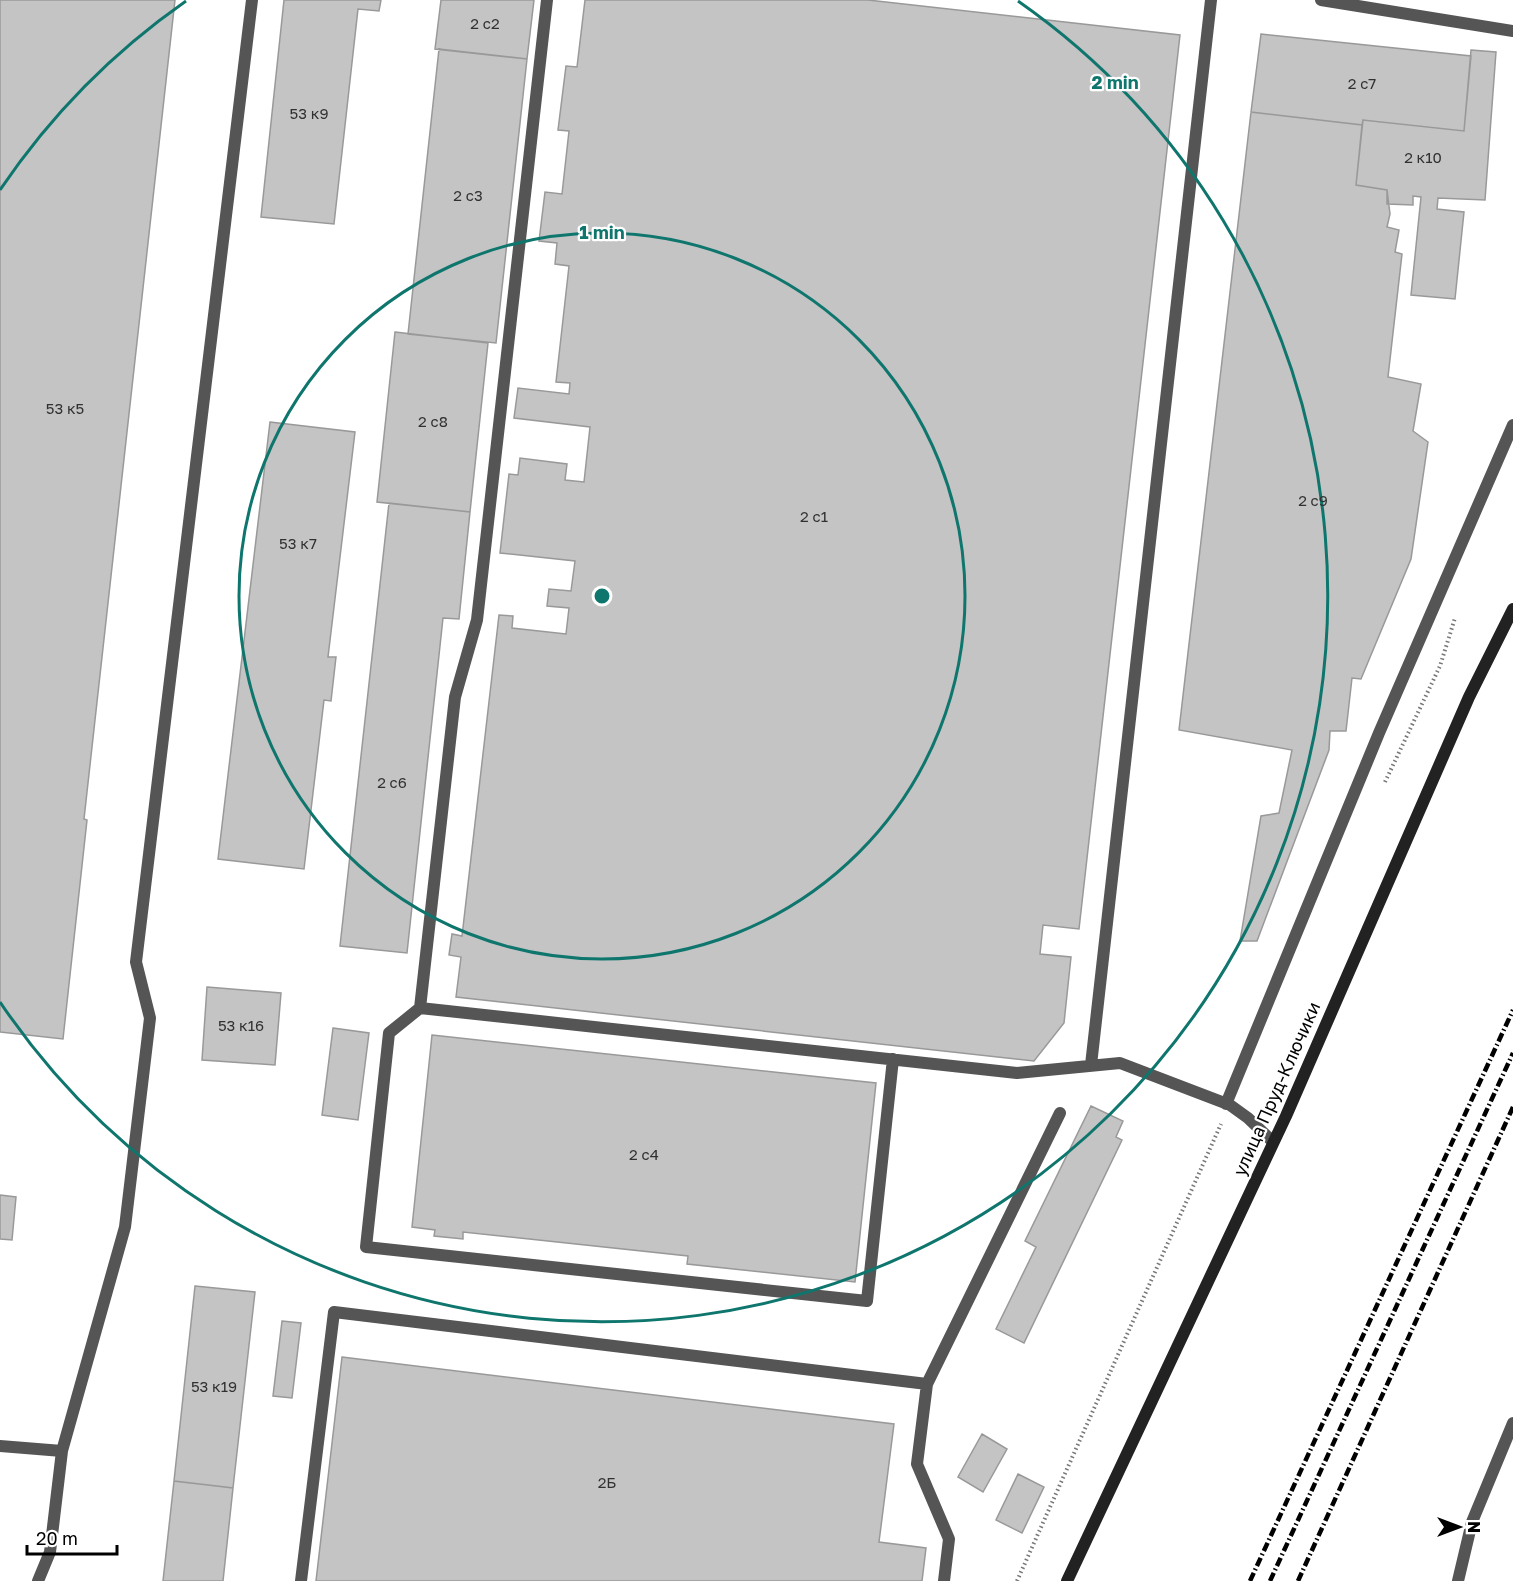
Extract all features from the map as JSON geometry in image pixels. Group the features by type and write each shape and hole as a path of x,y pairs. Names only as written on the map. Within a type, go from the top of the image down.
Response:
{"street":[{"name":"улица Пруд-Ключики","path":"1067,1581 1273,1142 1469,697 1513,609"}],"lane":[{"path":"39,1581 50,1552 62,1451 125,1227 150,1018 136,962 252,0"},
{"path":"547,0 477,620 455,697 420,1008 389,1034 366,1247 867,1301 893,1059"},
{"path":"1091,1065 1211,0"},
{"path":"1320,0 1513,31"},
{"path":"1226,1104 1379,733 1513,425"},
{"path":"420,1008 1017,1072 1120,1063 1226,1104 1248,1118 1273,1142"},
{"path":"944,1581 949,1539 917,1464 927,1384 1060,1113"},
{"path":"301,1581 334,1312 927,1384"},
{"path":"1458,1581 1472,1522 1513,1423"},
{"path":"0,1446 62,1451"}],"building":[{"path":"0,0 175,0 84,819 87,820 63,1039 0,1032"},
{"path":"284,0 381,0 379,11 358,9 334,224 261,217"},
{"path":"441,0 534,0 527,59 435,49"},
{"path":"585,0 868,0 1180,35 1079,929 1043,925 1040,954 1071,957 1064,1023 1034,1061 456,997 461,957 449,955 452,934 462,936 499,615 513,616 512,628 566,634 569,608 547,606 549,589 571,591 575,561 500,553 509,474 518,475 520,458 567,464 565,480 584,482 590,427 514,418 518,388 569,394 570,383 556,382 569,266 555,264 557,243 539,241 545,192 562,194 569,131 558,130 566,66 577,67"},
{"path":"1261,34 1471,56 1464,131 1363,120 1362,125 1251,112"},
{"path":"439,49 527,59 496,343 408,334"},
{"path":"1471,50 1496,52 1485,200 1438,198 1437,209 1464,212 1455,299 1411,295 1421,197 1413,196 1413,205 1387,204 1387,190 1356,185 1363,120 1464,131"},
{"path":"1251,112 1362,125 1356,185 1387,190 1390,214 1387,227 1399,230 1395,252 1402,254 1388,377 1421,384 1413,431 1428,442 1411,559 1361,679 1352,678 1346,731 1330,731 1329,750 1257,941 1240,941 1261,816 1279,813 1292,750 1179,730"},
{"path":"395,332 488,343 470,512 377,502"},
{"path":"270,422 355,432 328,657 336,657 331,701 324,700 304,869 218,859"},
{"path":"389,503 470,512 459,619 443,618 407,953 340,946"},
{"path":"207,987 281,993 275,1065 202,1060"},
{"path":"333,1028 369,1033 358,1120 322,1115"},
{"path":"432,1035 876,1083 855,1282 687,1264 688,1256 463,1232 463,1239 434,1236 435,1230 412,1227"},
{"path":"1091,1106 1123,1121 1116,1137 1122,1140 1024,1343 996,1329 1036,1247 1025,1241"},
{"path":"0,1195 16,1197 12,1240 0,1239"},
{"path":"195,1286 255,1292 233,1488 174,1481"},
{"path":"282,1321 301,1323 292,1398 273,1396"},
{"path":"342,1357 894,1424 879,1542 926,1548 922,1581 316,1581"},
{"path":"982,1434 1007,1449 983,1492 958,1477"},
{"path":"1018,1474 1044,1487 1022,1533 996,1520"},
{"path":"174,1481 233,1488 223,1581 163,1581"}],"railway":[{"path":"1250,1581 1513,1010"},
{"path":"1270,1581 1513,1053"},
{"path":"1298,1581 1513,1107"}]}
